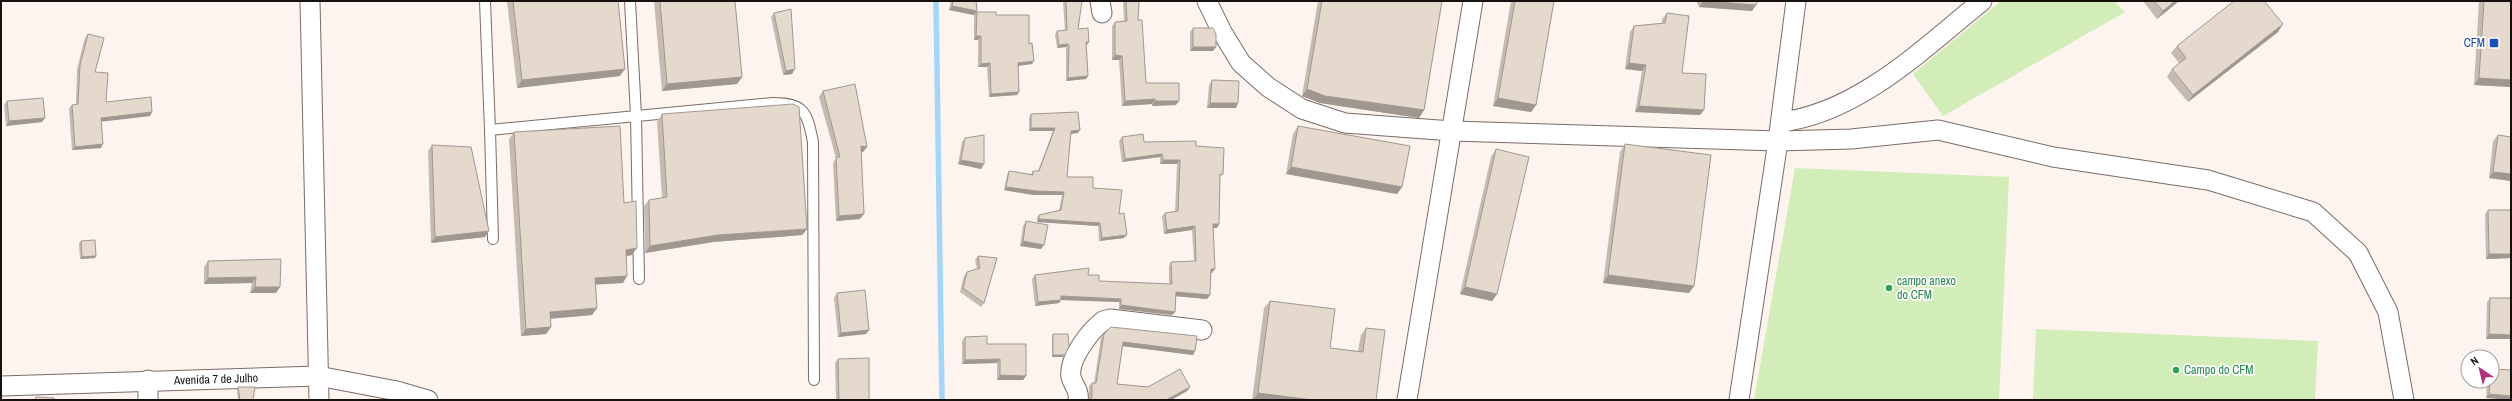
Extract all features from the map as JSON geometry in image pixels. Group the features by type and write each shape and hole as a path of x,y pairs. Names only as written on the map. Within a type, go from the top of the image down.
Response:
{"street":[{"path":"310,1 319,400"},
{"path":"1207,1 1222,32 1241,63 1268,87 1302,109 1345,123 1452,131 1778,141 1851,139 1938,130 2053,157 2208,180 2313,212 2358,253 2388,312 2404,400"},
{"path":"1407,400 1473,1"},
{"path":"1739,400 1781,122 1796,1"},
{"path":"1781,122 1824,112 1846,103 1914,56 1982,1"},
{"path":"1078,400 1079,395 1071,377 1072,368 1076,356 1103,321 1110,319 1202,330"},
{"name":"Avenida 7 de Julho","path":"1,386 148,380 318,376 397,391 428,400"},
{"path":"148,380 148,400"}],"lane":[{"path":"485,1 493,239"},
{"path":"630,1 636,116 639,279"},
{"path":"490,130 773,102 792,103 803,109 809,122 813,142 814,380"}],"green space":[{"path":"2001,1 2114,1 2125,12 1943,116 1913,74"},
{"name":"campo anexo do CFM","path":"1795,168 2009,177 1999,400 1754,400"},
{"name":"Campo do CFM","path":"2036,329 2318,341 2315,400 2033,400"}],"building":[{"path":"513,1 618,1 625,69 522,80"},
{"path":"660,1 735,1 742,77 667,84"},
{"path":"953,1 976,1 977,11 952,6"},
{"path":"1066,1 1082,1 1078,29 1088,28 1089,42 1086,42 1088,76 1068,78 1069,46 1068,44 1059,45 1057,31 1067,30"},
{"path":"1126,1 1139,1 1138,20 1142,20 1146,83 1179,83 1179,101 1155,101 1155,99 1125,101 1122,56 1115,55 1115,22 1127,21"},
{"path":"1322,1 1442,1 1424,110 1325,96 1307,89"},
{"path":"1515,1 1554,1 1536,105 1498,98"},
{"path":"1704,1 1758,1 1756,5"},
{"path":"2154,1 2175,1 2163,11"},
{"path":"2234,1 2264,1 2283,24 2193,95 2172,69 2186,58 2177,46"},
{"name":"CFM","path":"2484,1 2511,1 2511,80 2479,78"},
{"path":"791,9 795,69 786,71 774,13"},
{"path":"977,12 996,12 996,15 1029,15 1029,44 1032,43 1034,61 1018,63 1019,92 991,94 990,63 981,64 981,36 976,36"},
{"path":"1667,13 1689,16 1682,73 1706,74 1704,110 1639,106 1646,65 1629,63 1634,26 1665,23"},
{"path":"1193,28 1213,28 1216,34 1216,47 1193,47"},
{"path":"88,34 104,38 95,72 108,73 106,102 151,97 152,112 101,118 103,144 75,147 72,105 78,104 80,65"},
{"path":"1212,80 1239,81 1238,103 1210,103"},
{"path":"855,84 867,147 861,146 864,214 839,216 836,157 840,157 823,91"},
{"path":"43,98 45,118 9,121 7,101"},
{"path":"793,104 799,107 807,229 718,235 650,246 649,200 667,197 662,114"},
{"path":"1078,112 1080,130 1071,131 1067,177 1093,177 1093,188 1122,190 1119,214 1124,213 1127,235 1102,238 1100,223 1039,219 1039,215 1061,210 1064,192 1036,191 1006,187 1009,171 1033,175 1033,171 1039,171 1055,128 1031,128 1031,114"},
{"path":"620,126 624,203 636,201 637,248 626,250 627,276 595,278 597,308 550,312 551,327 526,329 514,132"},
{"path":"1298,126 1410,146 1402,187 1291,167"},
{"path":"1143,134 1144,142 1196,141 1196,146 1224,148 1223,174 1220,174 1219,224 1213,224 1215,269 1211,269 1210,295 1176,292 1175,312 1121,305 1121,299 1061,296 1061,300 1038,302 1035,275 1089,268 1088,275 1099,275 1099,281 1172,284 1171,262 1196,261 1195,226 1167,230 1165,213 1178,211 1180,160 1163,160 1162,154 1125,159 1122,137"},
{"path":"984,135 984,164 961,160 965,138"},
{"path":"2498,135 2511,137 2511,174 2493,172"},
{"path":"1625,144 1711,155 1694,286 1608,275"},
{"path":"432,145 471,147 489,231 435,237"},
{"path":"1496,149 1529,157 1497,294 1465,287"},
{"path":"2488,210 2511,210 2511,254 2489,254"},
{"path":"1026,221 1048,225 1044,245 1023,241"},
{"path":"95,240 96,256 82,257 81,241"},
{"path":"978,256 997,258 984,303 963,288 967,272 980,268"},
{"path":"281,259 280,287 255,287 256,277 208,278 208,261"},
{"path":"865,290 869,330 841,333 837,293"},
{"path":"2490,298 2511,298 2511,335 2489,334"},
{"path":"1270,301 1335,309 1330,348 1363,352 1366,328 1385,330 1376,400 1313,400 1258,393"},
{"path":"1111,327 1197,336 1195,351 1123,342 1117,384 1148,387 1180,369 1190,387 1166,400 1090,400 1092,397 1092,383 1096,383 1104,334"},
{"path":"1053,334 1068,334 1069,346 1065,355 1053,355"},
{"path":"987,336 987,344 1026,344 1026,376 1000,375 1000,359 965,360 965,337"},
{"path":"869,358 869,400 839,400 838,359"},
{"path":"2500,369 2511,370 2511,396 2489,394 2489,389 2500,389"},
{"path":"238,387 255,387 253,400 240,400"},
{"path":"36,397 54,398 54,400 35,400"}],"waterway":[{"path":"936,1 942,400"}],"place":[{"name":"CFM","path":"2494,43"},
{"name":"campo anexo do CFM","path":"1889,288"},
{"name":"Campo do CFM","path":"2176,370"}]}
